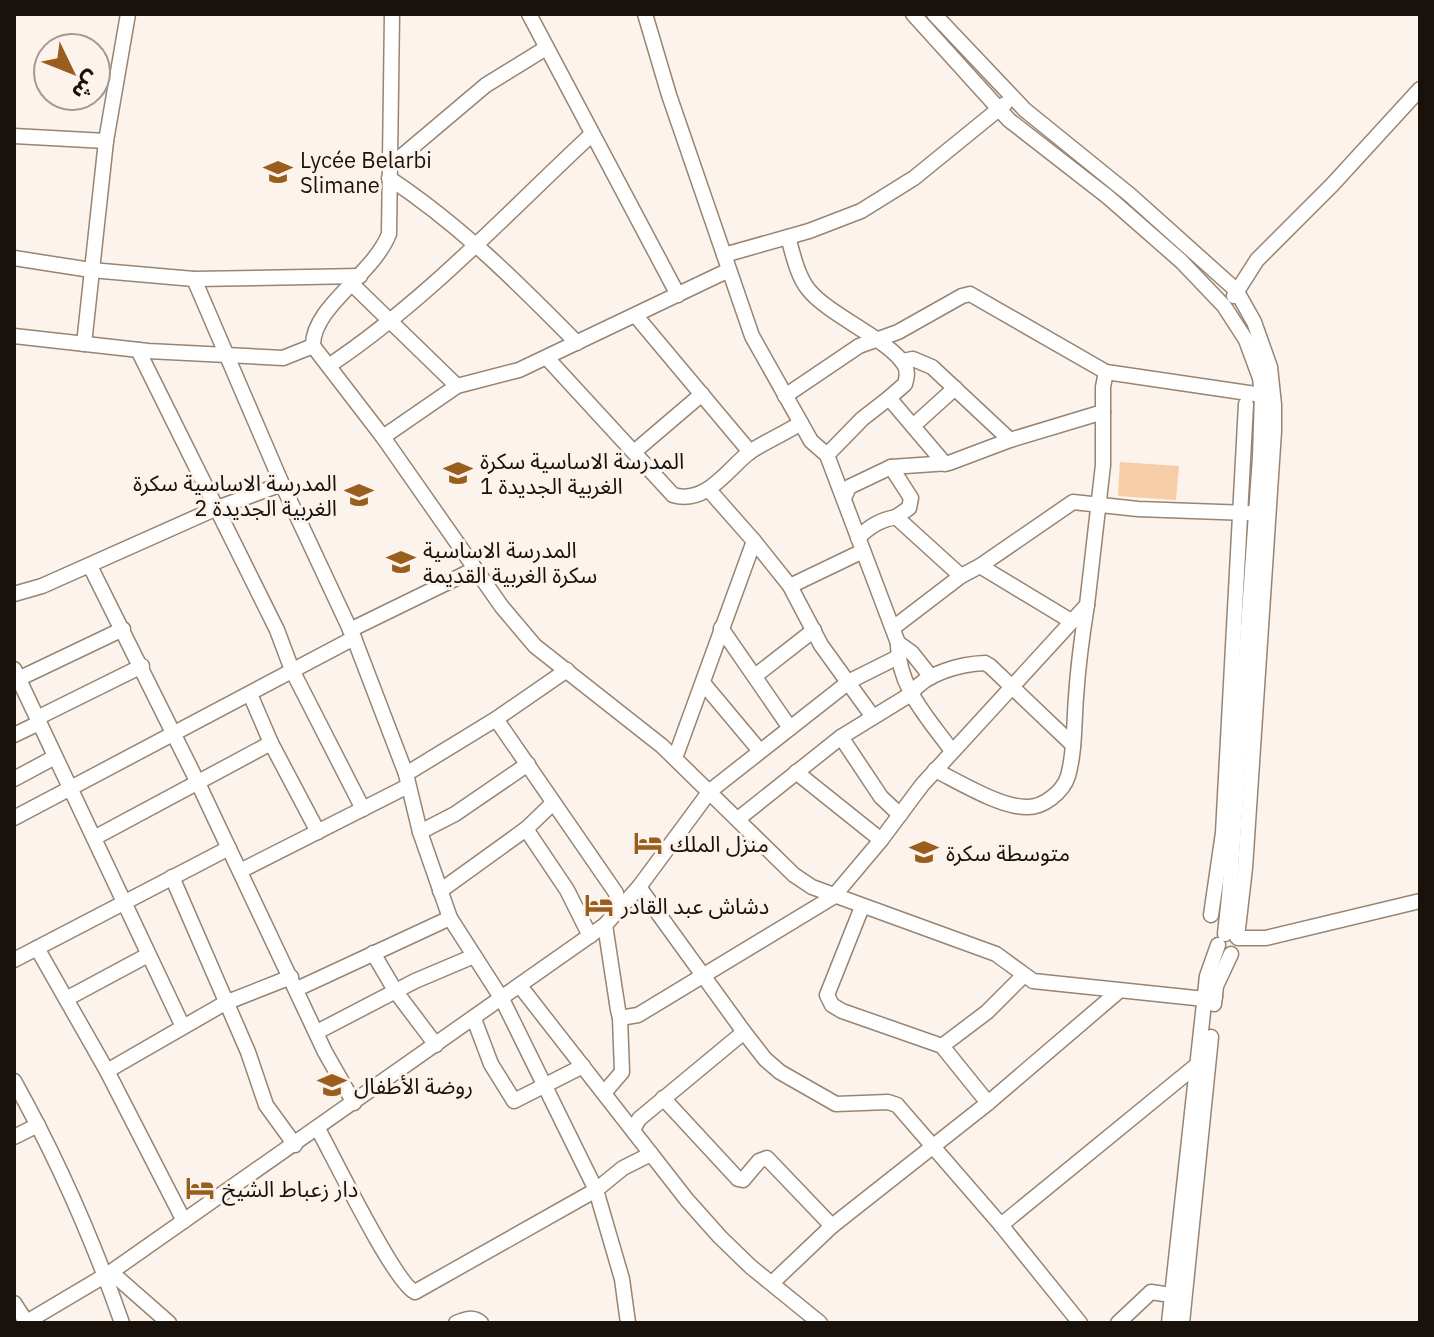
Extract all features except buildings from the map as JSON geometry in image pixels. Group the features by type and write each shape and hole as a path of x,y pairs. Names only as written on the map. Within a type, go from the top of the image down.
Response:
{"street":[{"path":"84,344 106,141 128,14"},
{"path":"392,14 389,234 383,249 329,307 313,336 313,346 383,437 502,607 535,646 675,758 794,875 833,897 996,954 1023,976 1049,984 1210,998"},
{"path":"529,14 678,295"},
{"path":"645,14 669,95 752,336 811,441 827,455 893,628 899,669 911,694 952,751"},
{"path":"913,14 999,110 1108,197 1208,289 1240,328 1251,350 1262,395 1248,513"},
{"path":"934,14 1012,97 1222,275 1249,310 1263,344 1270,367 1274,405 1250,594 1228,834 1211,915"},
{"path":"389,172 486,85 546,48"},
{"path":"981,121 980,90 992,76"},
{"path":"724,255 788,237 861,211 914,178 1012,97"},
{"path":"1224,306 1238,293 1257,260 1417,98"},
{"path":"330,365 391,322 477,245 591,135"},
{"path":"14,136 106,141"},
{"path":"389,172 477,245 577,343"},
{"path":"788,237 806,287 819,301 902,361 907,370 905,384 862,419 827,455"},
{"path":"14,258 91,270 194,279 356,280 391,322 457,386"},
{"path":"1208,289 1222,275 1257,260"},
{"path":"383,437 457,386 519,370 729,270"},
{"path":"194,279 282,484 352,634 407,780 420,832 450,918 502,999 596,1190 622,1279 628,1323"},
{"path":"785,396 836,359 898,332 970,294 1106,372 1262,395"},
{"path":"636,316 750,452"},
{"path":"14,336 138,350 283,358 313,346"},
{"path":"138,350 277,630 292,670 363,809"},
{"path":"547,358 606,425 673,495 680,497 709,490 750,452 801,423"},
{"path":"902,361 923,361 1010,440"},
{"path":"935,770 1025,808 1039,806 1065,783 1073,745 1078,653 1087,605 1103,465 1106,372"},
{"path":"913,426 955,388"},
{"path":"634,452 702,394"},
{"path":"889,398 945,464"},
{"path":"1169,1323 1198,1064 1210,998 1241,916 1245,668 1250,594 1246,404"},
{"path":"844,498 849,487 891,467 945,464 1010,440 1103,412"},
{"path":"790,586 861,544 868,528 909,508 911,498 891,467"},
{"path":"14,594 42,586 217,508 282,484"},
{"path":"709,490 790,586 821,645 850,681 873,717"},
{"path":"893,628 961,576 1069,504 1248,513"},
{"path":"896,517 961,576"},
{"path":"675,758 754,541"},
{"path":"90,566 142,666 354,1103"},
{"path":"980,566 1071,621"},
{"path":"14,818 250,694 352,634 475,569"},
{"path":"620,1018 638,1015 833,897 935,770 1087,605"},
{"path":"721,628 790,728"},
{"path":"123,629 15,676 183,1027"},
{"path":"755,676 814,630"},
{"path":"14,1303 27,1323 108,1273 318,1129 605,925 639,887 710,791 850,681 898,650 912,653 931,677"},
{"path":"738,819 841,737 911,694 917,685 968,665 985,663 1073,745"},
{"path":"14,735 142,666"},
{"path":"240,871 363,809 567,670"},
{"path":"703,683 760,751"},
{"path":"250,694 271,743 318,832"},
{"path":"496,719 616,893 619,911"},
{"path":"841,737 881,797 900,815"},
{"path":"94,838 271,743"},
{"path":"14,779 55,757"},
{"path":"420,832 455,814 528,764"},
{"path":"796,772 881,840"},
{"path":"440,891 526,829 553,803"},
{"path":"1231,943 1228,834 1241,814"},
{"path":"526,829 567,890 590,936"},
{"path":"14,960 229,848"},
{"path":"172,877 248,1052 266,1105 295,1145"},
{"path":"639,887 772,1066 822,1099 843,1105 888,1102 897,1105 1001,1225 1080,1323"},
{"path":"1231,943 1420,901"},
{"path":"862,907 827,995 829,1001 842,1011 942,1046 988,1103"},
{"path":"1241,916 1248,928 1262,938"},
{"path":"107,1071 225,1003 294,983 373,953 450,918"},
{"path":"604,1093 622,1072 620,1018 605,925"},
{"path":"37,948 107,1071 184,1221"},
{"path":"373,953 396,992 436,1045"},
{"path":"66,999 148,955"},
{"path":"317,1032 415,981 474,956"},
{"path":"942,1046 987,1012 1023,976"},
{"path":"520,986 720,1237 820,1323"},
{"path":"772,1283 832,1226 988,1103 1119,991"},
{"path":"1182,1323 1210,998"},
{"path":"474,1019 491,1064 514,1101 583,1066"},
{"path":"633,1130 639,1119 744,1032"},
{"path":"1001,1225 1198,1064"},
{"path":"14,1081 108,1273 122,1323"},
{"path":"663,1098 738,1179 743,1180 759,1161 767,1158 832,1226"},
{"path":"14,1137 38,1125"},
{"path":"318,1129 386,1255 406,1288 415,1292 596,1190 623,1168 651,1154"},
{"path":"108,1273 169,1323"},
{"path":"1118,1323 1151,1292 1171,1295"},
{"path":"456,1323 467,1319 476,1319 481,1323"}],"shaded area":[{"path":"1120,462 1179,466 1176,500 1118,496"}],"place":[{"name":"Lycée Belarbi Slimane","path":"278,172"},
{"name":"المدرسة الاساسية سكرة الغربية الجديدة 1","path":"458,473"},
{"name":"المدرسة الاساسية سكرة الغربية الجديدة 2","path":"359,495"},
{"name":"المدرسة الاساسية سكرة الغربية القديمة","path":"401,562"},
{"name":"منزل الملك","path":"648,843"},
{"name":"متوسطة سكرة","path":"924,852"},
{"name":"دشاش عبد القادر","path":"599,905"},
{"name":"روضة الأطفال","path":"332,1085"},
{"name":"دار زعباط الشيخ","path":"200,1188"}]}
